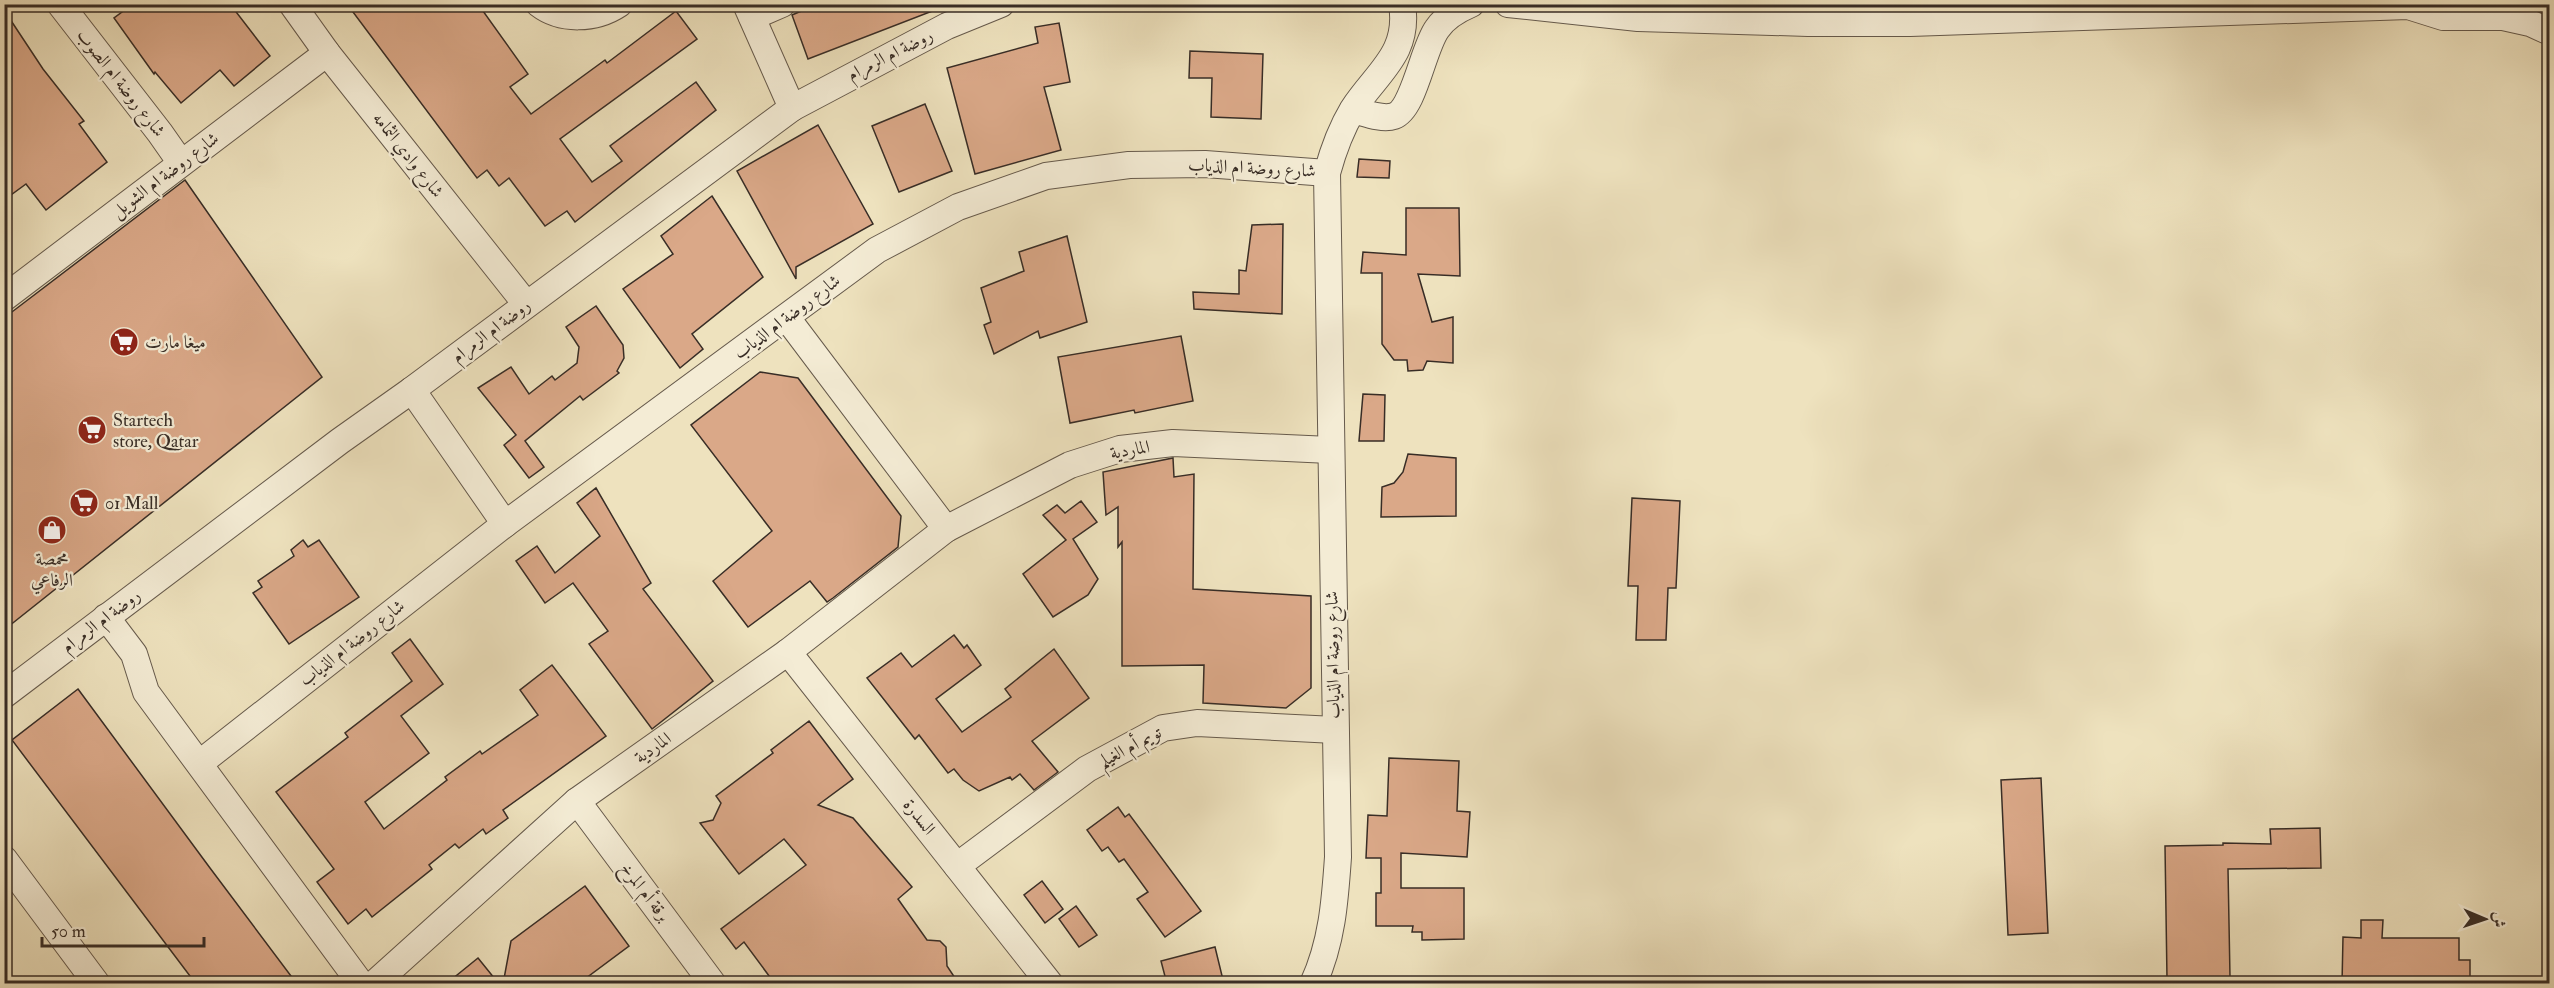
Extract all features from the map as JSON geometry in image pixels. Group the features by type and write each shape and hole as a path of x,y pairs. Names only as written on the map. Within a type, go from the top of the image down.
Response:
{"street":[{"name":"شارع روضة ام الصوب","path":"60,4 181,163"},
{"name":"شارع وادي الثمامه","path":"292,4 327,53 526,304"},
{"path":"538,4 565,17 590,15 619,4"},
{"path":"782,4 749,11 792,108"},
{"name":"روضة ام الرمرام","path":"4,695 340,441 792,108 947,26 1001,4"},
{"path":"1327,173 1341,131 1353,110 1397,51 1404,26 1402,4"},
{"path":"1353,110 1386,118 1399,113 1408,102 1436,31 1454,13 1471,4"},
{"path":"1508,4 1638,18 1808,23 1921,23 2409,5 2443,17 2503,17 2530,23 2550,32"},
{"name":"شارع روضة ام الشويل","path":"4,298 327,53"},
{"name":"شارع روضة ام الذياب","path":"200,763 505,524 877,250 958,207 1046,176 1129,165 1205,164 1327,173 1338,857 1334,913 1323,963 1313,984"},
{"path":"787,318 946,528"},
{"path":"412,390 505,524"},
{"name":"الماردية","path":"374,984 577,801 788,652 946,528 1070,465 1120,449 1173,443 1330,450"},
{"path":"106,617 134,654 146,692 361,984"},
{"name":"السدرة","path":"788,652 1050,984"},
{"name":"تويم أم الغيلم","path":"957,866 1087,769 1163,728 1197,723 1335,730"},
{"name":"برقة أم المرخ","path":"577,801 713,984"},
{"path":"4,859 97,984"}],"building":[{"path":"133,4 230,4 270,56 234,86 220,70 181,103 155,72 154,74 114,18"},
{"path":"347,4 478,4 528,74 510,87 531,114 605,60 607,63 676,11 697,39 560,139 592,182 622,161 610,146 696,82 716,110 575,222 567,211 545,226 509,178 499,186 487,170 477,178"},
{"path":"818,4 948,5 808,59 792,15"},
{"path":"4,10 43,69 84,121 79,124 107,162 46,210 26,184 4,200"},
{"path":"1059,23 1070,82 1044,87 1061,150 975,174 947,68 1038,43 1035,27"},
{"path":"1190,51 1263,54 1261,119 1211,117 1212,78 1189,78"},
{"path":"925,104 952,171 899,192 872,126"},
{"path":"818,125 873,224 796,267 796,279 737,171"},
{"path":"1359,159 1390,161 1389,178 1357,177"},
{"name":"01 Mall","path":"185,180 322,377 4,630 4,318"},
{"path":"712,196 763,277 692,334 703,349 680,368 623,289 673,254 661,236"},
{"path":"1406,208 1459,208 1460,276 1418,274 1432,322 1453,317 1453,363 1427,361 1423,370 1408,371 1407,360 1394,360 1382,344 1382,273 1361,273 1363,252 1406,255"},
{"path":"1283,224 1282,314 1194,309 1193,292 1239,294 1239,270 1246,271 1252,225"},
{"path":"1067,236 1087,322 1040,338 1038,331 994,354 984,325 991,322 981,288 1024,271 1019,252"},
{"path":"596,306 623,345 624,358 617,371 619,373 583,400 580,396 525,441 544,467 529,478 504,445 516,435 478,388 511,367 529,394 552,376 555,380 577,363 579,347 566,327"},
{"path":"1181,336 1193,401 1070,423 1058,357"},
{"path":"760,372 798,378 901,516 898,547 833,598 827,602 810,581 748,627 713,581 772,531 691,425"},
{"path":"1363,394 1385,395 1384,441 1359,441"},
{"path":"1408,454 1456,458 1456,516 1381,517 1382,487 1394,483 1403,472"},
{"path":"1173,458 1174,477 1194,474 1193,589 1311,596 1311,688 1286,708 1203,703 1204,665 1122,666 1122,542 1118,547 1118,507 1106,515 1103,472"},
{"path":"596,488 651,583 643,589 713,681 652,729 589,644 608,631 573,583 545,603 516,561 537,546 555,573 600,536 577,503"},
{"path":"1632,498 1680,501 1676,588 1668,588 1666,640 1636,640 1638,586 1628,586"},
{"path":"1081,501 1097,522 1073,539 1098,579 1088,595 1053,617 1023,574 1066,540 1043,515 1057,505 1065,513"},
{"path":"303,540 308,547 319,540 359,597 289,644 253,593 262,587 258,581 294,556 291,550"},
{"path":"954,635 964,648 967,645 981,665 936,699 962,732 1011,697 1005,689 1054,649 1089,698 1032,741 1058,772 1034,790 1020,774 1012,780 1010,777 979,791 963,780 954,769 948,773 919,735 915,739 867,678 901,653 912,667"},
{"path":"410,639 443,684 401,716 429,753 365,802 384,829 447,780 445,777 480,751 482,754 538,715 520,690 552,665 606,736 503,810 508,818 486,834 483,829 459,848 455,844 429,865 432,869 372,917 366,909 348,924 317,882 334,869 276,792 348,737 345,733 412,681 392,653"},
{"path":"78,689 297,984 196,984 12,740"},
{"path":"809,721 853,779 818,805 853,818 912,887 898,899 927,940 940,941 946,947 947,966 959,984 775,984 744,942 736,949 721,929 806,865 784,839 739,874 700,823 713,820 721,803 716,796 773,753 771,750"},
{"path":"1389,758 1459,761 1457,811 1470,812 1467,857 1401,853 1401,888 1464,888 1464,939 1422,940 1422,932 1412,932 1413,926 1376,926 1376,893 1381,893 1381,858 1366,858 1368,815 1387,816"},
{"path":"2041,778 2048,933 2008,935 2001,780"},
{"path":"1118,807 1125,817 1129,814 1201,911 1165,937 1137,899 1148,892 1124,859 1119,862 1108,847 1102,851 1087,830"},
{"path":"2320,828 2321,868 2228,869 2230,977 2167,979 2165,846 2223,845 2223,843 2271,844 2270,829"},
{"path":"1042,881 1063,909 1045,923 1024,895"},
{"path":"585,886 629,946 578,984 503,984 511,941"},
{"path":"1076,906 1097,935 1079,947 1059,919"},
{"path":"2361,920 2383,920 2382,938 2459,938 2459,960 2470,960 2470,984 2342,984 2343,937 2361,938"},
{"path":"1215,947 1224,984 1167,984 1161,961"},
{"path":"478,958 499,984 446,984"}],"place":[{"name":"ميغا مارت","path":"124,342"},
{"name":"Startech store, Qatar","path":"92,430"},
{"name":"01 Mall","path":"84,503"},
{"name":"محمصة الرفاعي","path":"52,530"}]}
